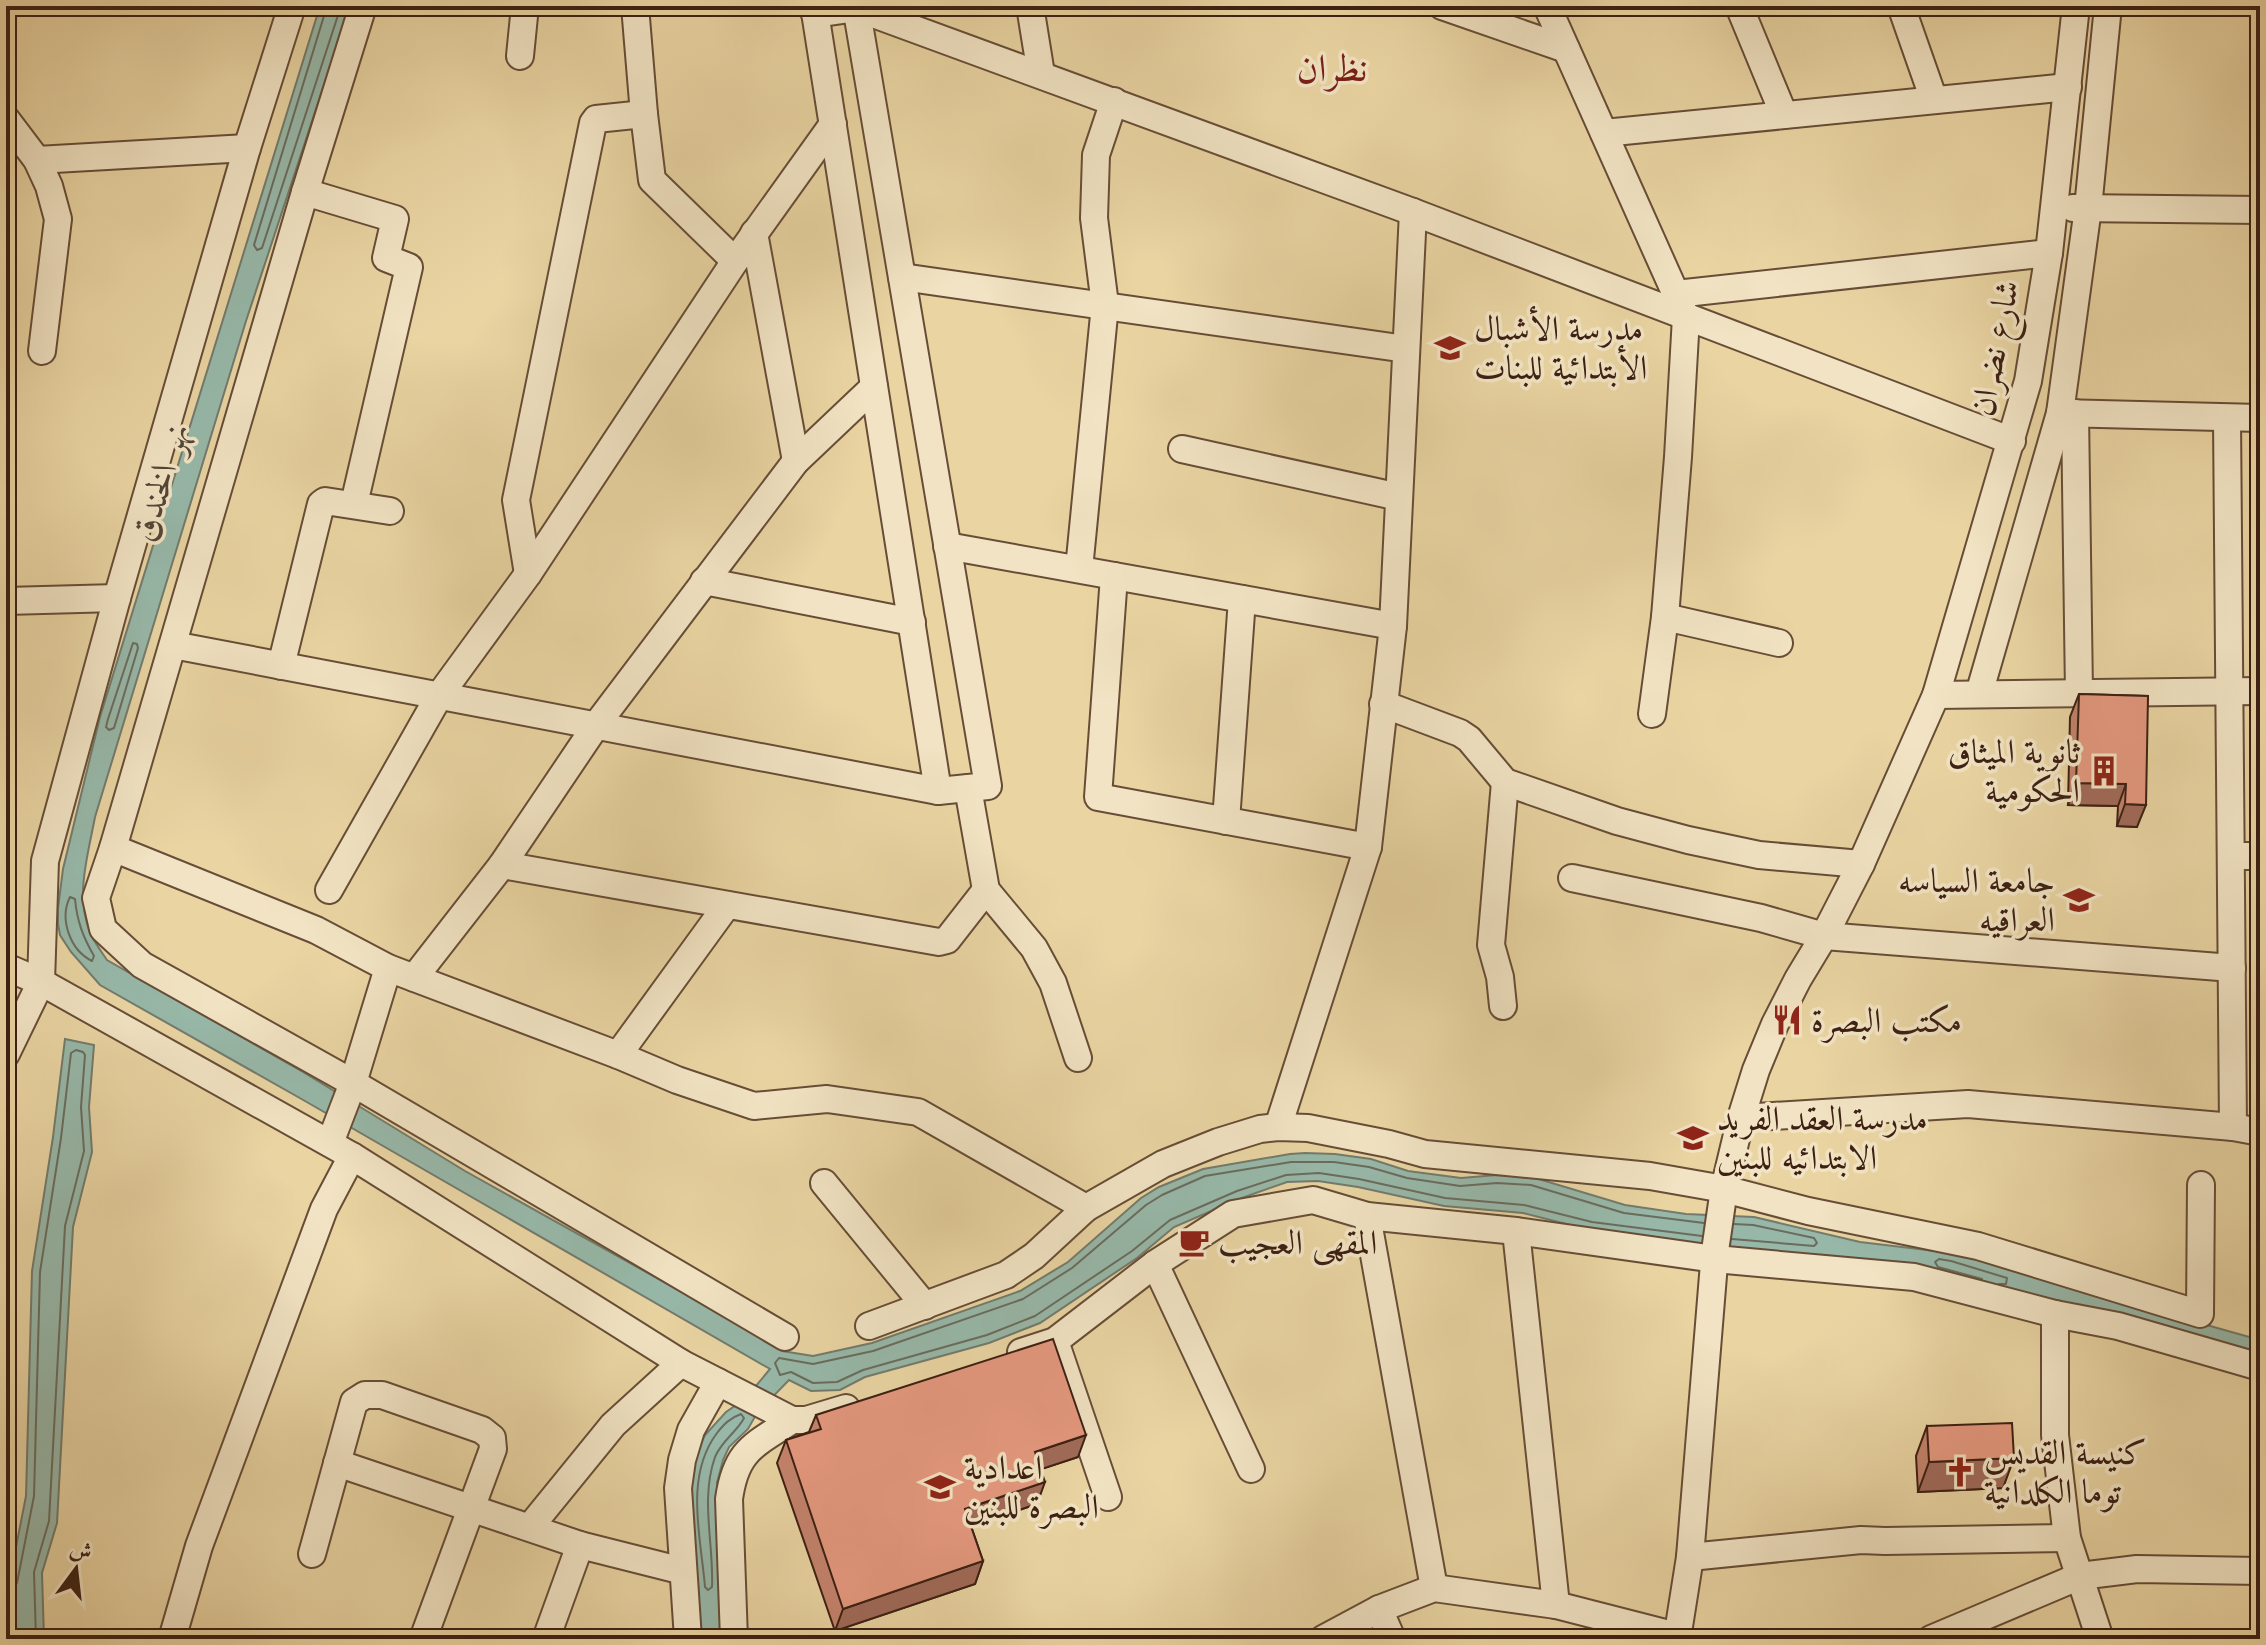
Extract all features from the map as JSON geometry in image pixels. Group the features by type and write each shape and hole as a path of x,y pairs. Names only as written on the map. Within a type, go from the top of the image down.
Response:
{"street":[{"path":"6,1054 41,982 45,861 117,598 247,148 292,6"},
{"path":"363,6 96,898 103,929 142,965 785,1337"},
{"path":"520,56 525,6"},
{"path":"635,6 644,114 654,184 735,261"},
{"path":"1030,6 1041,74"},
{"path":"1442,6 1566,49"},
{"path":"1547,6 1681,306 1678,457 1665,617 1652,714"},
{"path":"1739,6 1784,115"},
{"path":"1901,6 1934,100"},
{"name":"شارع نضران","path":"1677,1638 1690,1557 1715,1255 1724,1193 1741,1118 1775,1024 1861,864 1936,695 2028,381 2049,253 2076,6"},
{"name":"شارع نضران","path":"1979,694 2068,413 2108,6"},
{"path":"857,7 947,546 978,787 986,890 1034,948 1053,983 1078,1058"},
{"path":"938,791 815,10 857,7 1413,212 1681,306 2012,441"},
{"path":"1604,133 2068,87"},
{"path":"1079,569 1105,305 1094,218 1096,155 1114,101"},
{"path":"528,574 516,500 593,123 596,119 644,114"},
{"path":"6,119 37,160 49,186 58,219 42,351"},
{"path":"329,890 439,696 528,574 735,261 833,124"},
{"path":"37,160 247,148"},
{"path":"305,192 395,219 386,258 409,267 354,504"},
{"path":"2053,208 2260,210"},
{"path":"1278,1127 1368,847 1393,626 1413,212"},
{"path":"754,233 796,461"},
{"path":"1681,306 2049,253"},
{"path":"902,277 1406,349"},
{"path":"414,978 502,865 597,724 796,461 874,387"},
{"path":"2079,693 2068,413 2260,418"},
{"path":"2227,418 2233,1127"},
{"path":"1182,449 1399,497"},
{"path":"281,666 321,504 325,501 390,511"},
{"path":"947,546 1393,626"},
{"path":"1114,576 1098,797 1368,847"},
{"path":"704,581 912,622"},
{"path":"6,601 117,598"},
{"path":"1226,821 1242,599"},
{"path":"1665,617 1779,643"},
{"path":"173,645 938,791 978,787"},
{"path":"1936,695 2260,691"},
{"path":"1383,704 1451,727 1469,739 1505,782 1617,821 1759,855 1861,864"},
{"path":"1503,1006 1500,977 1491,945 1505,782"},
{"path":"113,848 316,930 388,968 677,1080 754,1106 827,1099 918,1112 1086,1208"},
{"path":"2231,856 2260,856"},
{"path":"502,865 939,942 947,940 986,890"},
{"path":"1572,878 1761,918 1824,936 2232,968"},
{"path":"618,1055 727,905"},
{"path":"6,967 41,982 339,1144 681,1363 784,1416 806,1420 865,1402"},
{"path":"172,1639 199,1546 324,1209 351,1087 388,968"},
{"path":"1741,1118 1968,1104 2260,1132"},
{"path":"869,1326 1006,1275 1034,1256 1086,1208 1163,1164 1218,1142 1260,1129 1278,1127 1308,1128 1425,1154 1650,1176 1978,1246 2200,1314 2201,1185"},
{"path":"824,1183 925,1306"},
{"path":"996,1360 1055,1341 1155,1264 1233,1214 1313,1200 1367,1216 1914,1277 2055,1314 2118,1326 2260,1367"},
{"path":"1367,1216 1434,1588"},
{"path":"1516,1231 1556,1605"},
{"path":"1155,1264 1251,1469"},
{"path":"2055,1314 2055,1435 2067,1538 2100,1639"},
{"path":"1055,1341 1108,1497"},
{"path":"530,1527 613,1425 681,1363"},
{"path":"688,1639 678,1488 682,1460 691,1430 730,1387"},
{"path":"312,1554 354,1402 365,1395 382,1395 482,1430 492,1438 493,1449 423,1639"},
{"path":"734,1639 731,1483 749,1448 784,1416"},
{"path":"337,1463 580,1545 683,1571"},
{"path":"1690,1557 1861,1540 2067,1538"},
{"path":"546,1639 580,1545"},
{"path":"1931,1639 2080,1576 2137,1569 2260,1571"},
{"path":"1323,1639 1379,1609 1434,1588 1556,1605 1677,1638"},
{"path":"1379,1609 1392,1639"}],"water":[{"path":"320,6 350,6 246,321 95,817 84,875 83,904 90,932 107,960 303,1072 465,1171 759,1335 782,1351 813,1356 872,1343 1020,1291 1068,1262 1141,1198 1159,1187 1203,1169 1305,1153 1371,1159 1408,1171 1461,1178 1497,1175 1532,1177 1625,1205 1686,1214 1754,1217 1860,1242 1952,1253 2260,1340 2260,1355 1902,1266 1824,1255 1652,1240 1590,1230 1523,1213 1444,1206 1318,1181 1287,1182 1174,1227 1137,1258 1040,1323 989,1343 865,1377 840,1390 811,1391 789,1380 757,1413 748,1429 729,1447 723,1460 717,1483 717,1532 723,1639 701,1639 690,1482 693,1459 705,1435 726,1412 745,1399 770,1369 100,985 60,935 58,908 63,869 100,717"},
{"path":"65,1039 94,1045 89,1107 92,1152 73,1227 57,1523 42,1573 44,1639 6,1639 7,1593 26,1496 32,1271"}],"building":[{"path":"2079,694 2148,696 2146,805 2125,804 2126,784 2076,783"},
{"path":"1053,1339 1086,1435 1035,1452 1045,1482 965,1509 983,1561 843,1609 786,1440 821,1429 816,1415"},
{"path":"2012,1423 2014,1458 1929,1462 1927,1426"}],"place":[{"name":"مدرسة الأشبال الأبتدائية للبنات","path":"1450,348"},
{"name":"ثانوية الميثاق الحكومية","path":"2104,771"},
{"name":"جامعة السياسه العراقيه","path":"2079,900"},
{"name":"مكتب البصرة","path":"1787,1020"},
{"name":"مدرسة العقد الفريد الابتدائيه للبنين","path":"1693,1138"},
{"name":"المقهى العجيب","path":"1194,1242"},
{"name":"كنيسة القديس توما الكلدانية","path":"1960,1472"},
{"name":"اعدادية البصرة للبنين","path":"940,1487"}],"district":[{"name":"نظران","path":"1332,68"}],"water label":[{"name":"نهر الخندق","path":"159,481"}]}
